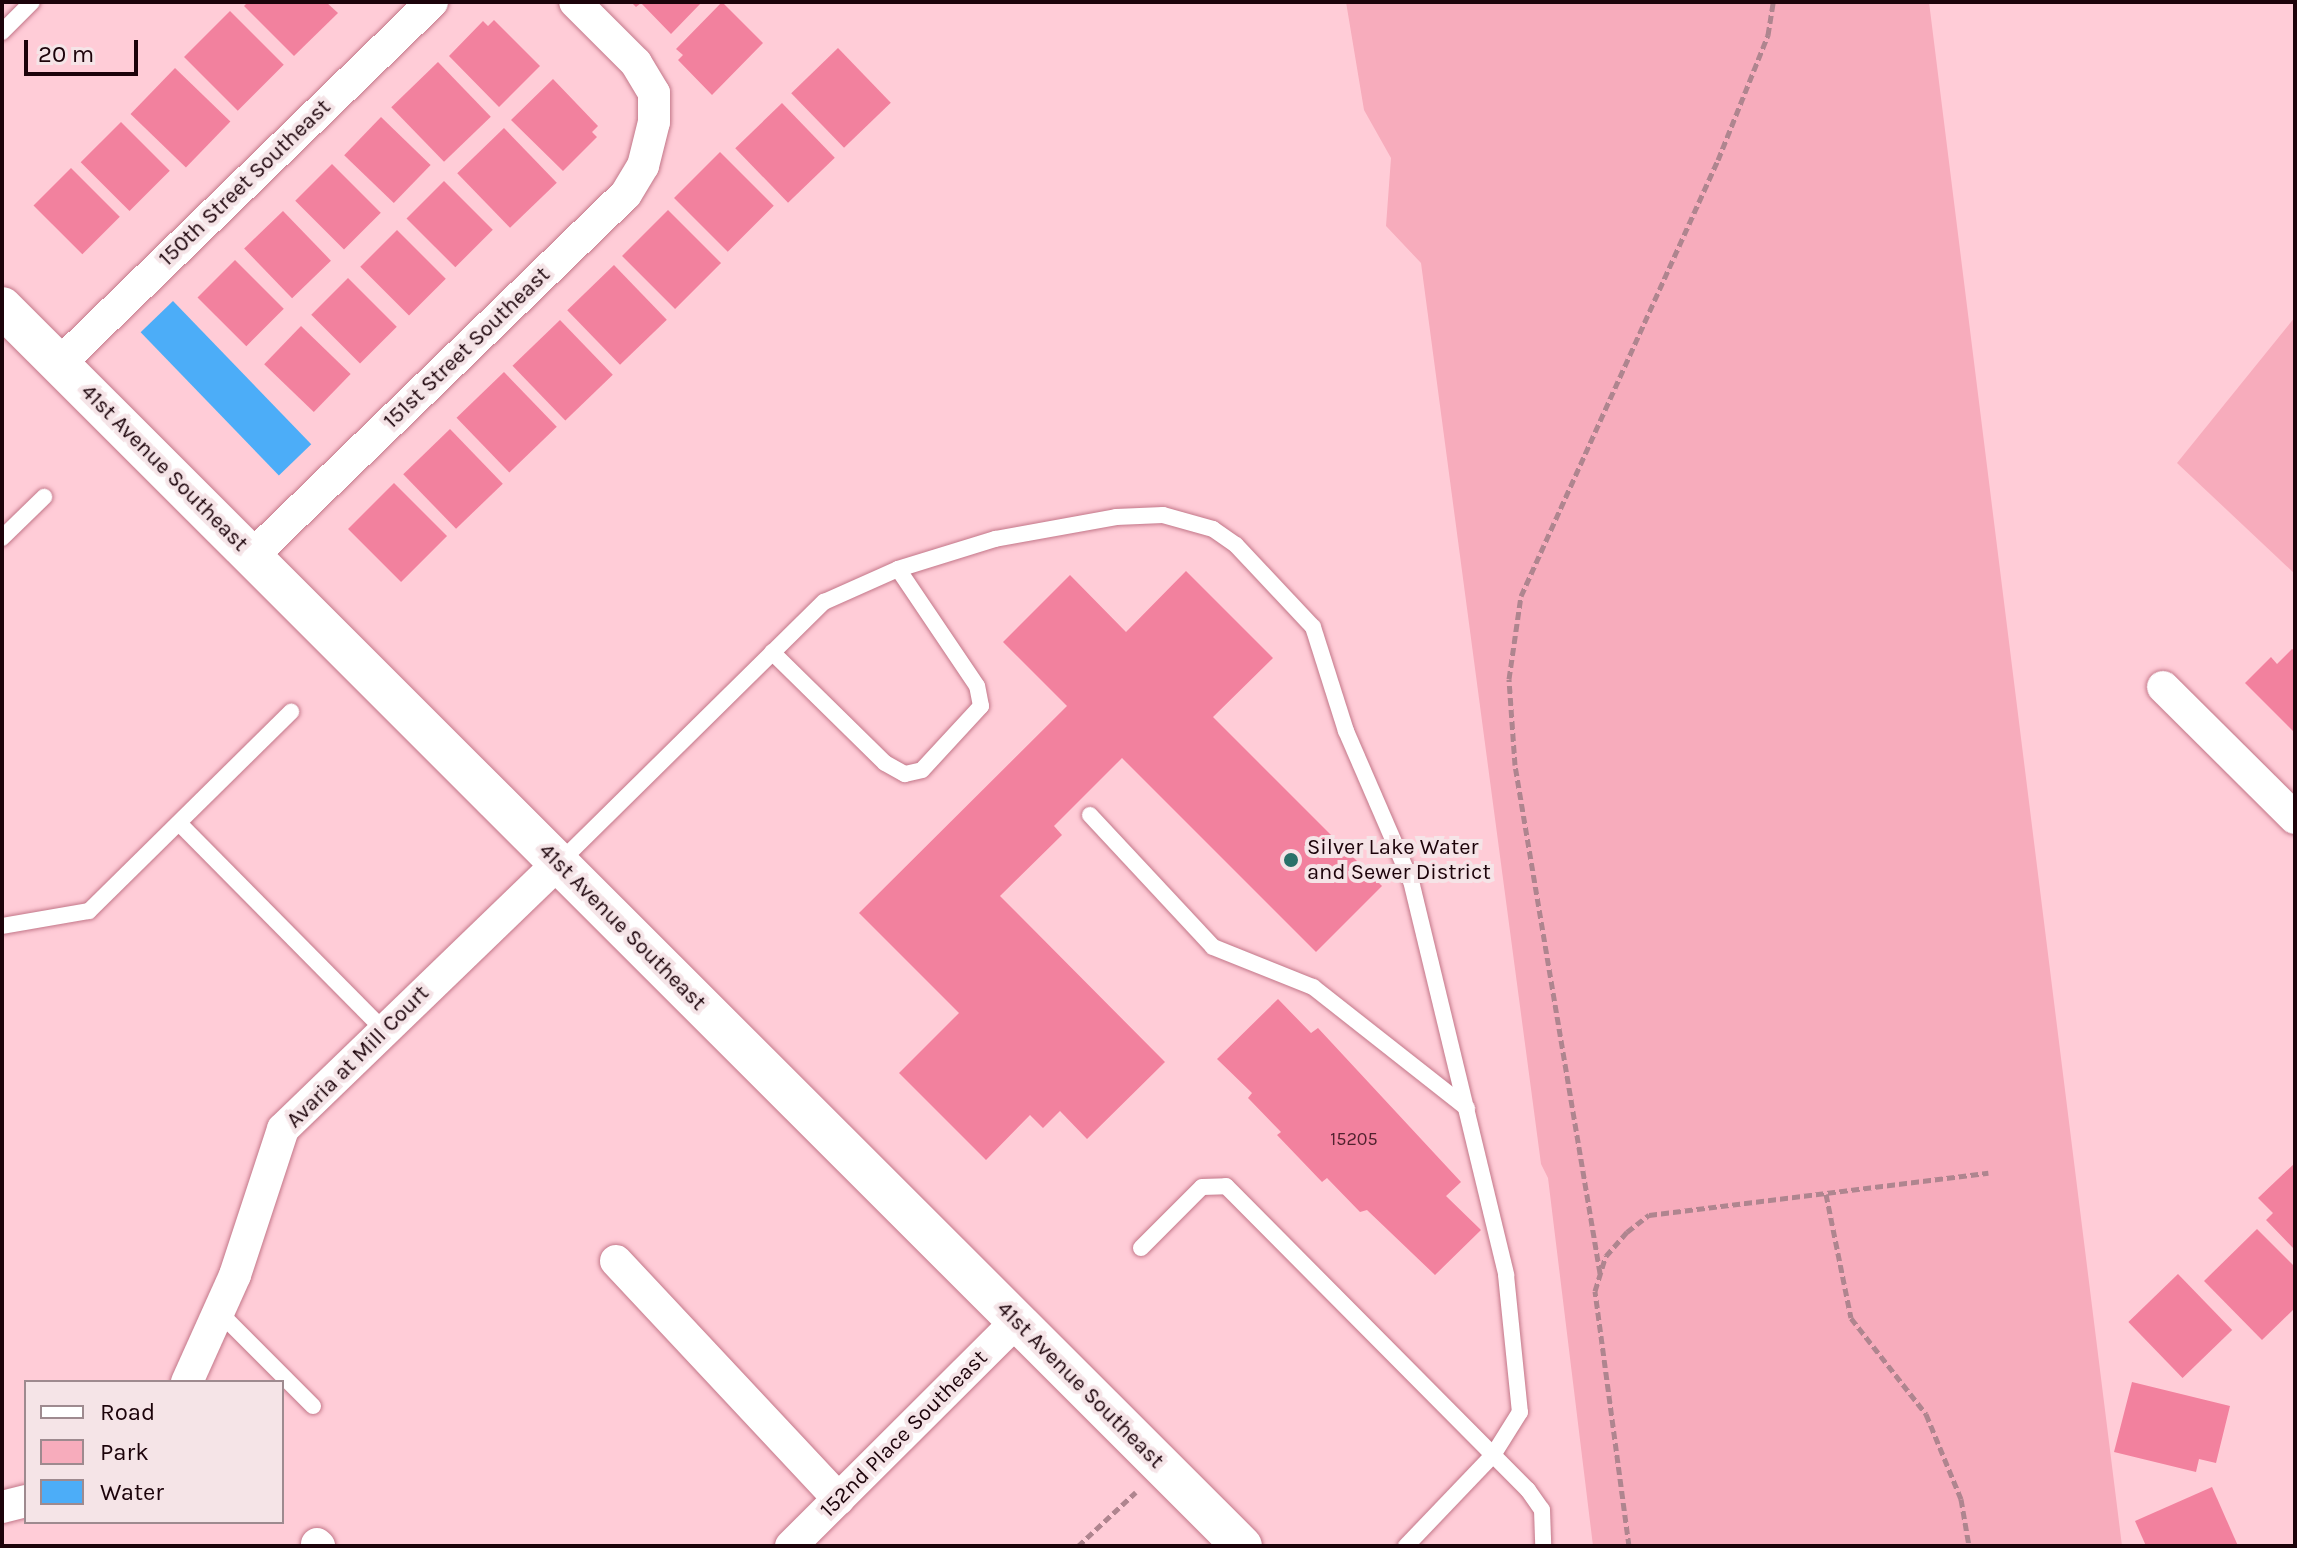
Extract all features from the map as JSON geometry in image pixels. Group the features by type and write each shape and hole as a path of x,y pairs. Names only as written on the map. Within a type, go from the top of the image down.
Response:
{"street":[{"name":"150th Street Southeast","path":"59,364 432,2"},
{"name":"151st Street Southeast","path":"252,556 626,194 643,166 654,122 654,93 636,63 575,2"},
{"name":"41st Avenue Southeast","path":"2,307 1242,1546"},
{"path":"2163,687 2295,818"},
{"name":"Avaria at Mill Court","path":"188,1380 219,1312 283,1129 558,863"},
{"path":"616,1261 839,1499"},
{"name":"152nd Place Southeast","path":"791,1546 1017,1321"},
{"path":"2,1507 24,1502"}],"lane":[{"path":"2,32 32,2"},
{"path":"2,538 44,497"},
{"path":"558,863 824,602 898,569 1046,528 1163,515 1213,529 1265,572 1313,627 1346,731 1411,881 1506,1275 1520,1412 1493,1455 1412,1544"},
{"path":"772,652 885,763 905,774 922,770 981,706 977,686 898,569"},
{"path":"2,926 89,911 291,712"},
{"path":"1090,815 1213,947 1313,987 1467,1108"},
{"path":"179,823 384,1030"},
{"path":"1141,1248 1202,1187 1226,1186 1493,1455 1542,1510 1543,1546"},
{"path":"219,1312 313,1406"}],"path":[{"path":"1600,1273 1515,765 1509,679 1521,596 1718,160 1768,35 1773,2"},
{"path":"1629,1546 1595,1291 1606,1256 1649,1215 1988,1173"},
{"path":"1826,1194 1851,1318 1926,1414 1961,1499 1969,1546"},
{"path":"1078,1546 1164,1468"}],"green space":[{"path":"1346,2 1929,2 2122,1546 1593,1546 1548,1178 1541,1164 1421,263 1386,226 1391,158 1364,110"},
{"path":"2295,317 2295,574 2177,463"}],"water":[{"path":"173,301 311,444 279,475 141,332"}],"building":[{"path":"248,2 326,2 338,13 294,56 244,6"},
{"path":"631,2 702,2 671,34 641,3 636,7"},
{"path":"722,2 763,43 712,95 678,60 683,55 676,49"},
{"path":"230,11 284,65 238,111 184,57"},
{"path":"494,20 540,66 499,107 449,56 483,21 488,26"},
{"path":"838,48 891,103 844,148 791,93"},
{"path":"438,62 491,117 444,162 391,107"},
{"path":"175,68 230,121 186,168 131,114"},
{"path":"553,79 598,126 592,132 597,137 563,171 511,120"},
{"path":"782,103 835,158 788,203 735,148"},
{"path":"381,117 431,165 394,203 344,155"},
{"path":"121,122 170,171 129,211 81,162"},
{"path":"504,128 557,183 510,228 457,173"},
{"path":"720,152 774,206 728,252 674,198"},
{"path":"332,164 381,213 344,250 295,201"},
{"path":"71,168 120,217 82,254 34,205"},
{"path":"444,181 493,230 455,267 407,218"},
{"path":"668,210 721,263 675,309 622,256"},
{"path":"283,211 331,261 292,298 244,249"},
{"path":"397,230 446,279 409,316 360,267"},
{"path":"235,260 284,309 246,346 198,297"},
{"path":"614,265 667,320 620,365 567,310"},
{"path":"348,278 397,327 360,364 311,315"},
{"path":"560,320 613,375 565,421 513,366"},
{"path":"301,326 351,374 314,412 264,364"},
{"path":"504,372 557,427 509,473 457,418"},
{"path":"450,429 503,484 456,529 403,474"},
{"path":"394,483 447,536 401,582 348,529"},
{"name":"Silver Lake Water and Sewer District","path":"1186,571 1273,658 1213,717 1382,886 1316,952 1122,758 1054,826 1062,835 1000,896 1165,1062 1087,1139 1060,1111 1043,1128 1030,1115 986,1160 899,1073 959,1013 859,913 1067,706 1003,642 1070,575 1126,632"},
{"path":"2292,649 2295,651 2295,733 2245,683 2271,657 2277,664"},
{"path":"1278,999 1311,1033 1318,1028 1461,1182 1446,1196 1481,1230 1435,1275 1367,1210 1360,1212 1327,1178 1322,1182 1277,1135 1281,1132 1248,1098 1252,1093 1217,1059"},
{"path":"2295,1163 2295,1250 2266,1220 2273,1213 2258,1198"},
{"path":"2257,1229 2295,1267 2295,1308 2262,1340 2204,1281"},
{"path":"2178,1274 2232,1330 2183,1378 2128,1322"},
{"path":"2132,1382 2230,1406 2216,1463 2199,1459 2196,1472 2114,1452"},
{"path":"2212,1487 2238,1546 2146,1546 2135,1521"}],"place":[{"name":"Silver Lake Water and Sewer District","path":"1291,860"}]}
